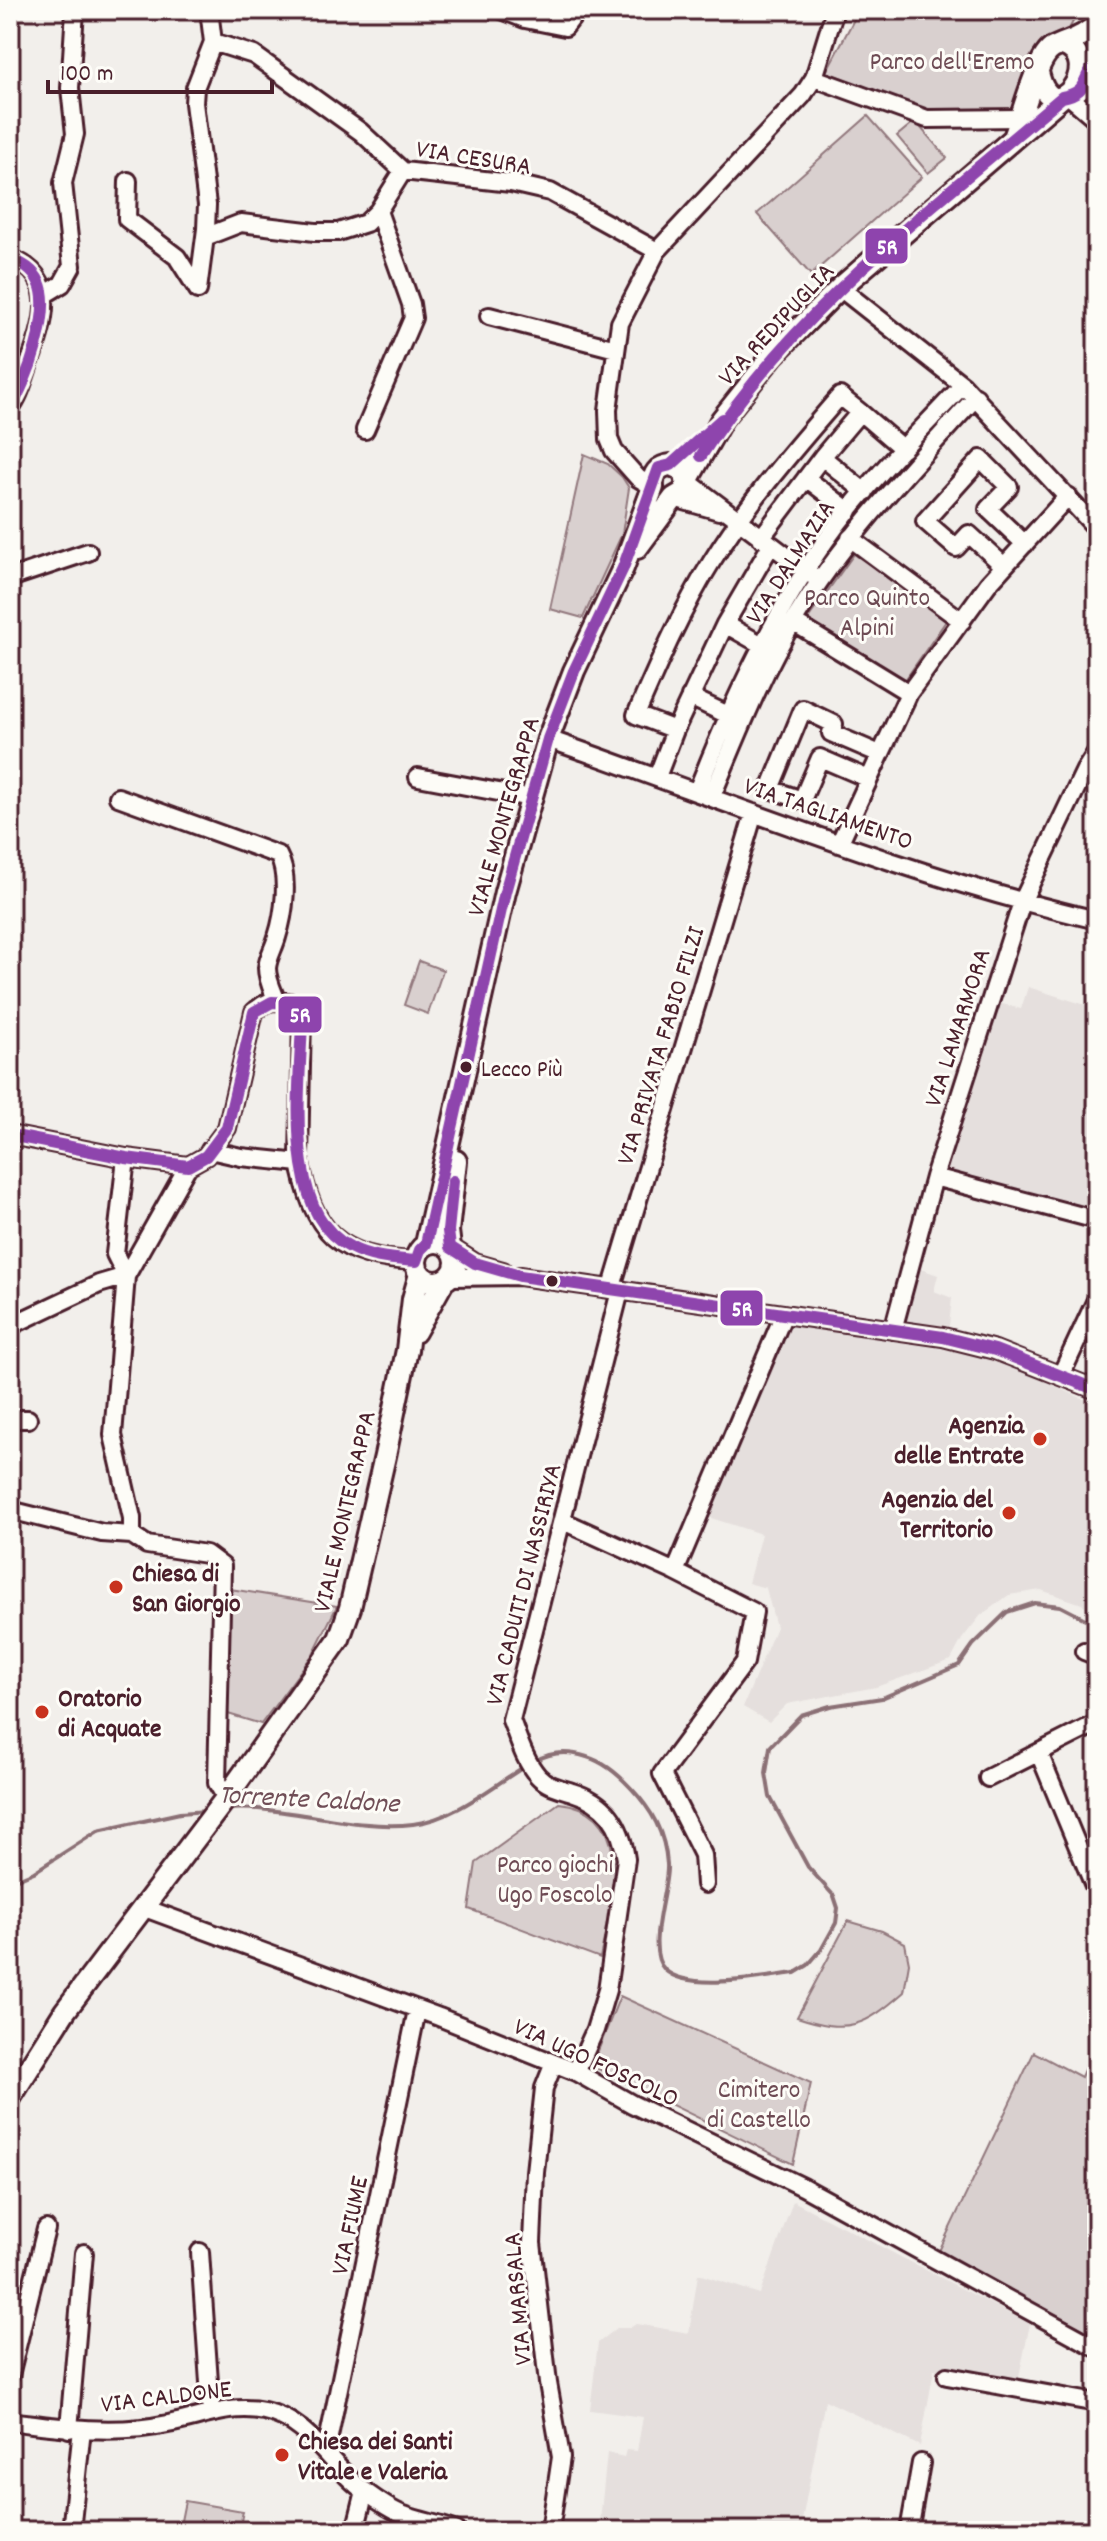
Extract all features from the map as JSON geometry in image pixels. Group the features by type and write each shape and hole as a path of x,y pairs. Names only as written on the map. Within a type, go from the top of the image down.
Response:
{"main road":[{"path":"1063,45 1085,55 1093,77 1081,92 1066,97 1052,95 1044,87 1038,72 1040,60 1051,48 1081,37 1097,23"},
{"name":"VIA REDIPUGLIA","path":"1013,139 1038,72"},
{"name":"VIA REDIPUGLIA","path":"687,481 722,419 774,354 840,288 1066,97"},
{"name":"VIA REDIPUGLIA","path":"661,473 722,419"},
{"path":"674,498 662,497 661,473 682,470 687,481"},
{"name":"VIALE MONTEGRAPPA","path":"10,2098 65,2011 224,1800 339,1639 353,1593 407,1350 421,1260 473,1043 505,892 548,739 574,671 623,568 661,473"},
{"name":"VIALE MONTEGRAPPA","path":"623,568 674,498 684,492 687,481"},
{"name":"VIALE MONTEGRAPPA","path":"450,1247 449,1216 473,1043"},
{"path":"435,1242 450,1247 457,1262 446,1280 434,1282 421,1260 435,1242"},
{"name":"VIALE MONTEGRAPPA","path":"407,1350 424,1311 446,1280"}],"street":[{"path":"44,295 62,284 72,266 63,183 75,134 70,88 75,10"},
{"path":"128,181 127,219 177,257 198,290 207,205 194,103 195,88 213,42 209,10"},
{"path":"502,10 525,19 565,27 578,10"},
{"path":"661,473 638,478 614,451 609,439 608,410 620,323 657,251 784,118 814,78 835,10"},
{"name":"VIA CESURA","path":"213,42 254,55 361,132 403,171 511,183 550,192 657,251"},
{"path":"814,78 927,119 1021,118"},
{"path":"1066,97 1097,120"},
{"path":"205,237 241,223 315,232 338,232 366,223 378,211 403,171"},
{"path":"365,430 413,318 411,304 378,211"},
{"path":"10,258 26,266 44,295 43,322 10,408"},
{"path":"840,288 976,397 1097,529"},
{"path":"489,316 616,349"},
{"name":"VIA DALMAZIA","path":"704,794 745,720 813,575 849,511 963,385"},
{"path":"675,730 636,715 686,606 733,518 840,396 903,449"},
{"name":"VIA DALMAZIA","path":"704,794 728,715 762,645 813,575 976,397"},
{"path":"657,777 690,697 766,541 806,478 860,412"},
{"path":"822,457 865,492"},
{"path":"1004,566 969,534 956,548 925,521 981,459 1009,487 988,509 1025,544"},
{"path":"806,478 849,511"},
{"path":"687,481 813,575"},
{"path":"839,844 909,693 1004,566 1068,496"},
{"path":"674,498 733,518"},
{"path":"850,538 962,621"},
{"path":"10,578 88,552"},
{"path":"793,622 909,693"},
{"path":"725,624 762,645"},
{"path":"690,697 728,715"},
{"path":"869,779 820,758 802,800 770,789 803,709 834,724 831,733 880,754"},
{"name":"VIA TAGLIAMENTO","path":"548,739 839,844 1022,902 1097,920"},
{"name":"VIA LAMARMORA","path":"893,1330 934,1177 1022,902 1097,751"},
{"path":"418,777 531,798"},
{"path":"118,797 278,855 284,866 283,904 267,975 276,999"},
{"name":"VIA PRIVATA FABIO FILZI","path":"616,1290 754,813"},
{"path":"124,1534 132,1518 113,1435 126,1276 188,1166 206,1156 227,1128 254,1012 265,1002 276,999 293,1003 302,1018 300,1163 312,1206 330,1236 357,1251 383,1260 421,1260"},
{"path":"10,1135 126,1158 188,1166"},
{"path":"210,1150 241,1157 300,1163"},
{"path":"126,1158 115,1254 126,1276"},
{"path":"934,1177 1097,1220"},
{"path":"450,1247 475,1263 520,1276 943,1337 995,1350 1097,1390"},
{"path":"10,1326 85,1290 126,1276"},
{"path":"446,1280 520,1276"},
{"name":"VIA CADUTI DI NASSIRIYA","path":"576,2072 595,2030 607,1990 626,1859 623,1839 615,1820 598,1801 554,1787 538,1776 521,1747 511,1720 563,1521 616,1290"},
{"path":"1061,1375 1097,1298"},
{"path":"675,1572 784,1314"},
{"path":"10,1419 28,1419"},
{"path":"10,1510 102,1533 124,1534 147,1545 206,1554 222,1566 217,1783 224,1800"},
{"path":"563,1521 754,1612 745,1662 662,1774 703,1855 705,1884"},
{"path":"988,1778 1097,1723"},
{"path":"1039,1753 1097,1893"},
{"name":"VIA UGO FOSCOLO","path":"142,1907 576,2072 632,2104 803,2187 1097,2348"},
{"name":"VIA FIUME","path":"326,2451 417,2010"},
{"name":"VIA MARSALA","path":"550,2531 561,2457 548,2383 532,2243 535,2172 544,2088 554,2063"},
{"path":"10,2375 46,2229"},
{"path":"200,2252 211,2411"},
{"path":"76,2429 84,2253"},
{"path":"947,2376 1097,2403"},
{"name":"VIA CALDONE","path":"10,2421 76,2429 168,2424 211,2411 267,2411 293,2423 326,2451 347,2477 402,2515 457,2531"},
{"name":"VIA CALDONE","path":"71,2531 76,2429"},
{"path":"909,2531 921,2463"},
{"path":"355,2531 365,2491"}],"shaded area":[{"path":"1028,987 1092,1007 1097,992 1097,1217 950,1176 946,1167 999,1003 1021,1009"},
{"path":"915,1267 938,1275 934,1291 952,1298 949,1326 899,1322"},
{"path":"791,1325 988,1356 1097,1405 1097,1616 1082,1604 1041,1590 1009,1595 981,1615 962,1639 951,1660 876,1687 787,1704 769,1722 743,1707 776,1627 766,1588 748,1583 761,1534 705,1516"},
{"path":"793,2201 1030,2324 1017,2386 934,2370 920,2446 825,2400 800,2531 599,2531 607,2453 624,2457 626,2450 637,2451 643,2417 590,2410 598,2343 617,2328 630,2328 636,2324 689,2333 698,2274 760,2294"}],"green space":[{"name":"Parco dell'Eremo","path":"859,10 1079,10 1068,31 1034,53 1014,110 928,111 826,72"},
{"path":"868,116 922,177 811,275 757,214"},
{"path":"915,121 947,158 928,173 897,136"},
{"path":"584,454 608,464 629,488 622,534 583,618 550,609"},
{"name":"Parco Quinto Alpini","path":"854,554 948,618 905,680 805,623"},
{"path":"419,961 443,970 428,1014 404,1005"},
{"path":"230,1589 337,1606 313,1654 261,1724 228,1714"},
{"name":"Parco giochi Ugo Foscolo","path":"559,1803 584,1810 601,1823 610,1842 614,1864 613,1889 600,1958 469,1909 476,1863"},
{"path":"848,1921 882,1931 905,1943 909,1963 904,1992 878,2013 855,2024 830,2025 797,2017"},
{"name":"Cimitero di Castello","path":"620,1996 811,2083 793,2164 592,2066"},
{"path":"1097,2039 1097,2337 939,2251 1034,2052 1081,2077"},
{"path":"185,2501 243,2511 239,2531 179,2531"}],"waterway":[{"name":"Torrente Caldone","path":"535,1761 561,1753 593,1759 622,1779 651,1814 660,1832 667,1864 657,1935 659,1961 665,1970 676,1977 708,1982 795,1973 808,1965 821,1950 836,1923 838,1908 834,1896 808,1867 770,1797 766,1773 770,1747 801,1715 830,1706 882,1698 959,1665 973,1645 1007,1612 1035,1603 1060,1606 1097,1625"},
{"name":"Torrente Caldone","path":"228,1809 274,1811 367,1824 413,1824 458,1809 527,1765"},
{"name":"Torrente Caldone","path":"10,1882 34,1872 98,1831 180,1813 207,1811"}],"transit line":[{"name":"5R","path":"701,456 737,403 821,308 867,263 964,179 1062,97 1081,88 1097,64"},
{"name":"5R","path":"10,258 27,267 37,277 43,310 30,365 10,408"},
{"name":"5R","path":"10,1135 126,1158 188,1166 206,1156 227,1128 254,1012 272,1002 293,1003 302,1018 300,1144 304,1176 313,1206 328,1230 350,1247 374,1256 416,1261 426,1244 505,892 548,739 574,671 623,568 659,468 671,465 722,419"},
{"name":"5R","path":"453,1181 448,1231 450,1247 475,1263 520,1276 943,1337 995,1350 1097,1390"}],"place":[{"name":"Lecco Più","path":"466,1067"},
{"name":"Agenzia delle Entrate","path":"1040,1439"},
{"name":"Agenzia del Territorio","path":"1009,1513"},
{"name":"Chiesa di San Giorgio","path":"116,1587"},
{"name":"Oratorio di Acquate","path":"42,1712"},
{"name":"Chiesa dei Santi Vitale e Valeria","path":"282,2455"}]}
